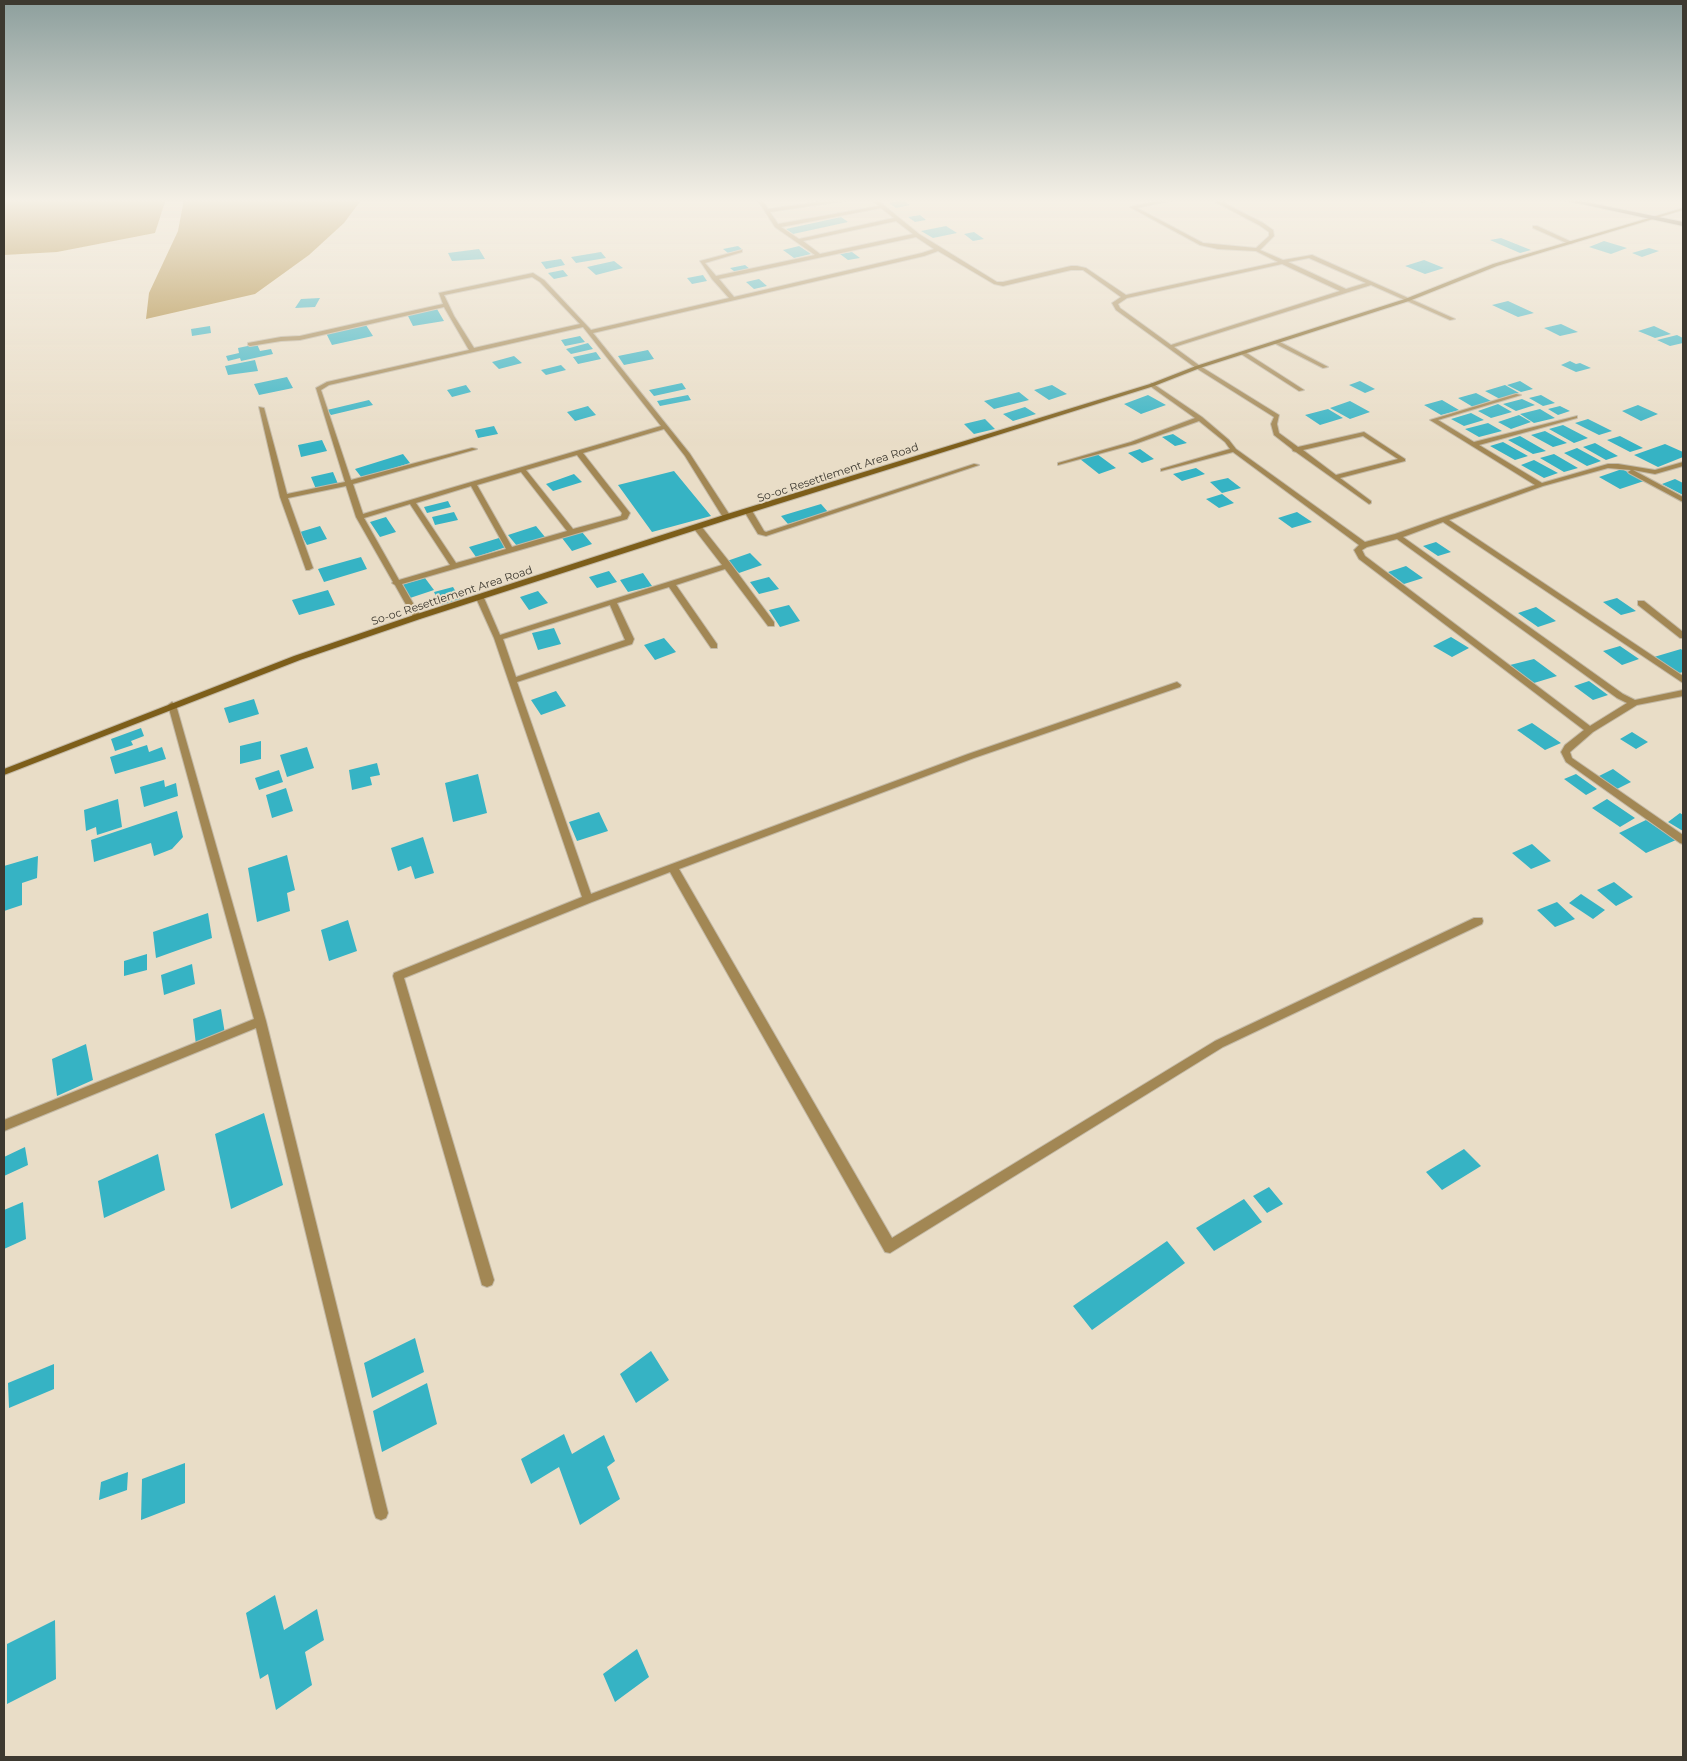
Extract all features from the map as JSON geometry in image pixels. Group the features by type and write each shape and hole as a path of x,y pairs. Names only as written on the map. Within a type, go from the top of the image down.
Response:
{"street":[{"path":"472,350 440,295 443,292 496,281"},
{"path":"542,281 590,332 688,455 727,517"},
{"path":"717,281 732,298"},
{"path":"590,332 805,281"},
{"path":"993,281 1003,284 1015,281"},
{"path":"1102,281 1125,297"},
{"path":"1196,281 1125,297 1115,303 1118,309 1169,347 1277,416 1274,424 1276,434 1295,450 1369,502"},
{"path":"1323,281 1345,291"},
{"path":"1367,281 1452,320"},
{"name":"So-oc Resettlement Area Road","path":"4,772 172,705 297,658 417,617 698,528 727,517 1152,385 1198,367 1407,300 1454,281"},
{"path":"1169,347 1371,283"},
{"path":"250,344 300,338 445,305"},
{"path":"417,617 396,584 360,517 318,389 327,384 584,325"},
{"path":"1276,342 1325,367"},
{"path":"1244,353 1301,390"},
{"path":"1152,385 1200,418 1227,441 1234,450 1364,546"},
{"path":"1518,395 1433,420 1542,485"},
{"path":"261,408 284,497 309,568"},
{"path":"1475,444 1575,417"},
{"path":"1060,464 1133,442 1200,418"},
{"path":"360,517 665,427"},
{"path":"1295,450 1364,434 1403,460 1335,478"},
{"path":"284,497 350,483 474,449"},
{"path":"1163,470 1234,450"},
{"path":"396,584 626,515 578,452"},
{"path":"1590,730 1362,557 1358,550 1364,546 1398,536 1542,485 1608,466 1655,472 1683,464"},
{"path":"748,511 761,532 766,534 976,465"},
{"path":"1618,466 1683,500"},
{"path":"522,469 571,531"},
{"path":"473,484 510,550"},
{"path":"412,502 454,566"},
{"path":"1443,519 1683,680"},
{"path":"698,528 771,624"},
{"path":"1398,536 1620,696 1634,703"},
{"path":"498,638 728,566"},
{"path":"672,585 714,646"},
{"path":"480,598 498,638 588,899"},
{"path":"512,681 630,642 613,603"},
{"path":"1641,603 1683,636"},
{"path":"487,1280 398,976 588,899 971,756 1177,684"},
{"path":"1682,694 1634,703 1590,730 1568,747 1565,752 1569,760 1683,840"},
{"path":"172,705 260,1021 381,1513"},
{"path":"673,868 890,1247 1219,1044 1478,921"},
{"path":"4,1126 260,1021"}],"shaded area":[{"path":"155,281 273,281 255,294 146,319 149,293"}],"building":[{"path":"690,281 706,281 692,284"},
{"path":"761,281 767,286 754,289 746,282"},
{"path":"320,298 315,307 295,308 301,299"},
{"path":"1508,301 1534,313 1518,317 1492,305"},
{"path":"437,309 444,321 413,326 407,314"},
{"path":"1561,324 1578,332 1560,336 1544,328"},
{"path":"366,325 373,336 332,345 326,333"},
{"path":"210,326 211,333 192,336 191,329"},
{"path":"1654,326 1671,334 1655,338 1638,331"},
{"path":"1677,335 1683,338 1683,343 1670,346 1657,340"},
{"path":"580,336 585,342 565,346 561,340"},
{"path":"588,343 593,349 571,354 566,349"},
{"path":"257,344 260,351 271,349 273,354 241,361 240,358 228,361 226,356 239,353 238,348"},
{"path":"648,350 654,359 624,365 618,356"},
{"path":"596,352 601,359 578,364 573,357"},
{"path":"514,356 522,363 499,369 492,362"},
{"path":"255,360 258,371 228,375 225,366"},
{"path":"1570,361 1591,368 1576,372 1561,365"},
{"path":"561,365 566,370 546,375 541,370"},
{"path":"287,377 293,388 259,395 254,384"},
{"path":"1360,381 1375,389 1365,393 1349,385"},
{"path":"1520,381 1533,389 1521,392 1507,385"},
{"path":"682,383 686,389 654,396 649,390"},
{"path":"466,385 471,392 452,397 447,390"},
{"path":"1052,385 1067,394 1049,400 1034,390"},
{"path":"1505,385 1519,393 1500,399 1485,391"},
{"path":"1019,392 1029,400 994,409 984,401"},
{"path":"1476,393 1491,401 1473,407 1458,398"},
{"path":"688,395 691,400 660,406 657,401"},
{"path":"1148,395 1166,405 1141,414 1124,404"},
{"path":"1541,395 1555,403 1543,406 1529,398"},
{"path":"1522,399 1535,405 1516,411 1503,404"},
{"path":"369,400 373,405 331,415 327,410"},
{"path":"1442,400 1459,410 1441,415 1424,405"},
{"path":"1350,401 1370,412 1350,419 1330,408"},
{"path":"1498,404 1512,412 1491,418 1478,411"},
{"path":"1638,405 1658,414 1641,421 1622,411"},
{"path":"588,406 596,415 575,421 567,412"},
{"path":"1560,406 1570,411 1558,415 1548,409"},
{"path":"1025,407 1036,414 1013,421 1003,414"},
{"path":"1328,409 1343,418 1320,425 1305,415"},
{"path":"1540,409 1555,418 1534,423 1520,414"},
{"path":"1471,413 1484,420 1464,426 1451,419"},
{"path":"1519,415 1531,422 1511,429 1498,422"},
{"path":"985,419 995,429 974,434 964,424"},
{"path":"1588,419 1612,431 1599,435 1575,423"},
{"path":"1488,423 1502,431 1479,437 1465,429"},
{"path":"1563,425 1588,438 1574,443 1549,429"},
{"path":"494,426 498,434 478,438 475,430"},
{"path":"1545,431 1567,443 1553,447 1531,435"},
{"path":"1173,434 1187,443 1175,446 1162,437"},
{"path":"1520,436 1546,451 1533,454 1508,440"},
{"path":"1620,436 1643,448 1630,452 1607,440"},
{"path":"322,440 327,451 301,457 298,445"},
{"path":"1503,442 1528,456 1515,460 1490,446"},
{"path":"1595,443 1618,456 1606,460 1583,447"},
{"path":"1665,444 1683,452 1683,457 1658,467 1634,455"},
{"path":"1577,448 1601,461 1587,466 1564,453"},
{"path":"1140,449 1154,459 1142,463 1128,453"},
{"path":"403,454 410,463 362,478 355,469"},
{"path":"1097,454 1116,468 1099,474 1080,459"},
{"path":"1554,454 1578,468 1564,472 1540,458"},
{"path":"1534,460 1558,473 1544,478 1521,465"},
{"path":"1196,468 1205,474 1182,481 1173,474"},
{"path":"1622,469 1644,481 1620,489 1599,477"},
{"path":"674,471 711,516 652,532 618,485"},
{"path":"333,472 338,484 316,489 311,477"},
{"path":"574,474 582,482 553,491 546,484"},
{"path":"1228,478 1241,488 1222,493 1210,482"},
{"path":"1675,479 1683,483 1683,495 1662,484"},
{"path":"1222,494 1234,503 1219,508 1206,499"},
{"path":"448,501 451,507 427,513 424,507"},
{"path":"821,504 828,512 788,524 781,516"},
{"path":"454,512 458,520 435,525 432,517"},
{"path":"1297,512 1312,522 1292,528 1278,518"},
{"path":"386,517 396,532 380,537 370,522"},
{"path":"320,526 327,539 307,545 300,532"},
{"path":"536,526 545,537 517,546 508,535"},
{"path":"582,532 592,544 572,551 562,538"},
{"path":"499,538 506,547 476,557 469,547"},
{"path":"1436,542 1451,552 1438,556 1423,546"},
{"path":"750,553 762,565 739,573 727,561"},
{"path":"361,557 367,569 324,582 318,569"},
{"path":"1406,566 1423,578 1404,584 1388,572"},
{"path":"609,571 617,582 597,588 589,577"},
{"path":"643,573 652,586 628,592 620,580"},
{"path":"769,577 779,589 759,594 750,582"},
{"path":"425,578 434,590 410,598 401,585"},
{"path":"453,587 460,599 440,605 434,592"},
{"path":"328,590 335,605 299,615 292,600"},
{"path":"538,591 548,603 529,610 520,597"},
{"path":"1617,598 1636,611 1621,615 1603,602"},
{"path":"789,605 800,621 780,627 769,610"},
{"path":"1536,607 1556,621 1538,627 1518,613"},
{"path":"554,628 561,644 538,650 532,633"},
{"path":"1451,637 1469,648 1452,657 1433,646"},
{"path":"664,638 676,652 655,660 644,645"},
{"path":"1620,646 1639,659 1622,665 1603,651"},
{"path":"1681,649 1683,651 1683,672 1676,674 1654,657"},
{"path":"1534,659 1557,676 1534,683 1510,665"},
{"path":"1589,681 1608,695 1593,700 1574,686"},
{"path":"556,691 566,706 541,715 531,700"},
{"path":"254,699 259,714 229,723 224,708"},
{"path":"1532,723 1561,743 1545,750 1517,730"},
{"path":"141,728 144,736 131,741 133,745 115,751 111,739"},
{"path":"1632,732 1648,742 1636,749 1620,739"},
{"path":"261,741 261,759 240,764 240,746"},
{"path":"147,745 149,752 162,747 166,759 115,774 110,757"},
{"path":"307,747 314,768 287,777 280,755"},
{"path":"377,763 380,775 370,777 372,785 352,790 349,770"},
{"path":"1613,769 1631,782 1615,790 1597,777"},
{"path":"279,770 283,782 259,790 255,778"},
{"path":"478,774 487,813 453,822 445,783"},
{"path":"1576,774 1597,789 1586,795 1564,779"},
{"path":"164,780 165,787 176,783 178,796 144,807 140,787"},
{"path":"286,788 293,811 272,818 266,795"},
{"path":"118,799 122,827 97,835 96,827 86,831 84,810"},
{"path":"1607,799 1635,818 1620,827 1592,808"},
{"path":"177,811 183,837 172,849 154,856 151,843 94,862 91,840"},
{"path":"599,812 608,831 577,841 569,822"},
{"path":"1680,813 1683,815 1683,831 1668,822"},
{"path":"1646,820 1676,840 1646,853 1619,833"},
{"path":"423,837 434,873 415,879 411,866 398,871 391,848"},
{"path":"1532,844 1551,861 1531,869 1512,853"},
{"path":"287,855 295,890 287,893 290,911 257,922 248,868"},
{"path":"38,856 37,878 22,883 22,905 4,911 4,866"},
{"path":"1614,882 1633,897 1616,906 1597,890"},
{"path":"1581,894 1605,910 1593,919 1569,903"},
{"path":"1557,902 1575,919 1555,927 1537,910"},
{"path":"208,913 212,938 156,958 153,932"},
{"path":"348,920 357,951 329,961 321,930"},
{"path":"147,954 147,970 124,976 124,961"},
{"path":"192,964 195,984 164,995 161,975"},
{"path":"221,1009 225,1034 196,1045 193,1019"},
{"path":"86,1044 93,1080 57,1096 52,1059"},
{"path":"264,1113 283,1185 231,1209 215,1134"},
{"path":"25,1147 28,1165 4,1176 4,1157"},
{"path":"1464,1149 1481,1166 1442,1190 1426,1172"},
{"path":"158,1154 165,1190 104,1218 98,1181"},
{"path":"1269,1187 1283,1204 1267,1213 1253,1196"},
{"path":"1244,1199 1262,1222 1214,1251 1196,1228"},
{"path":"23,1202 26,1239 4,1249 4,1210"},
{"path":"1167,1241 1185,1263 1092,1330 1073,1306"},
{"path":"415,1338 424,1372 372,1398 364,1363"},
{"path":"651,1351 669,1380 636,1403 620,1374"},
{"path":"54,1364 54,1389 9,1408 8,1383"},
{"path":"427,1383 437,1424 382,1452 373,1411"},
{"path":"564,1434 572,1454 604,1435 615,1461 607,1467 620,1499 580,1525 559,1467 531,1484 521,1459"},
{"path":"185,1463 185,1503 141,1520 142,1479"},
{"path":"128,1472 127,1490 99,1500 101,1482"},
{"path":"275,1595 284,1630 317,1609 324,1640 305,1652 312,1685 276,1710 268,1674 260,1679 246,1613"},
{"path":"55,1620 56,1679 7,1704 7,1644"},
{"path":"637,1649 649,1677 615,1702 603,1674"}]}
